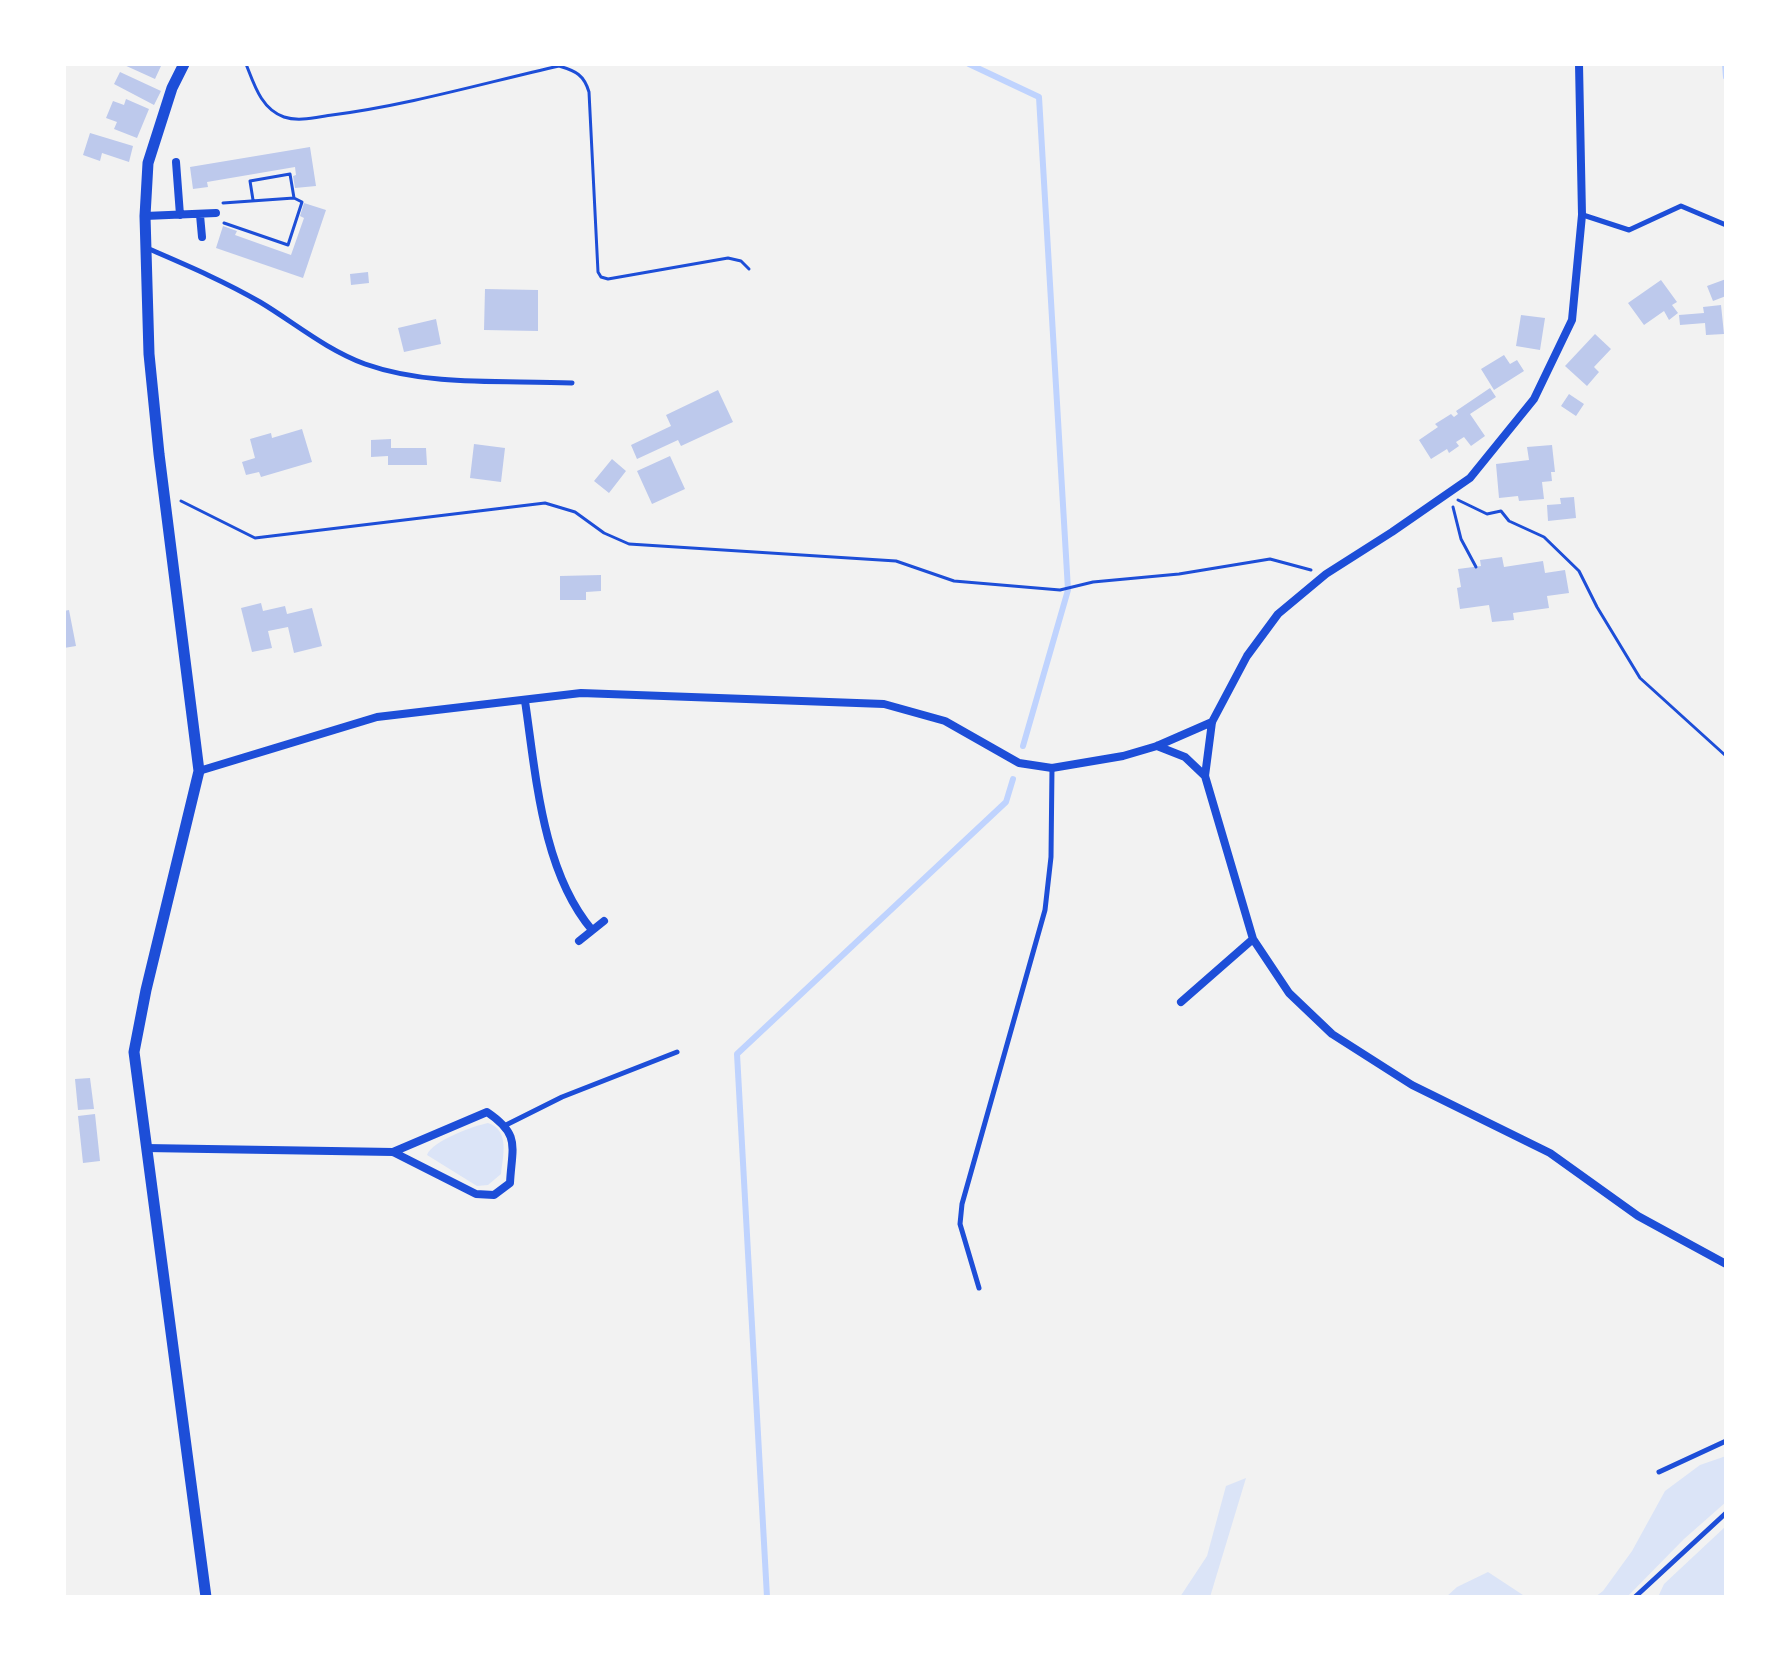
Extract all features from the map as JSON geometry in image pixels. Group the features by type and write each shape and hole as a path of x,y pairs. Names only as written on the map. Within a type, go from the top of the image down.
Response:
{"street":[{"path":"184,64 172,88 148,163 145,216 149,354 199,771 134,1052 206,1597"},
{"path":"1579,64 1582,215 1572,320 1534,399 1470,478 1326,574 1278,614 1247,656 1212,722 1205,776 1253,939 1289,993 1332,1034 1412,1085 1550,1153 1638,1216 1726,1264"},
{"path":"176,162 180,215"},
{"path":"145,216 216,213"},
{"path":"200,215 202,237"},
{"path":"199,771 377,717 581,693 884,704 945,721 1019,763 1052,768 1123,756 1157,746 1212,722"},
{"path":"525,701 539,799 560,878 581,918 592,930"},
{"path":"1157,746 1185,757 1205,776"},
{"path":"579,941 604,921"},
{"path":"1181,1002 1253,939"},
{"path":"146,1148 393,1152 487,1112 506,1125 512,1137 510,1183 494,1195 476,1194 393,1152"}],"lane":[{"path":"1582,215 1629,230 1681,206 1726,225"},
{"path":"147,248 197,269 260,302 312,338 366,364 420,378 572,383"},
{"path":"979,1288 960,1224 961,1214 1045,910 1051,857 1052,768"},
{"path":"506,1125 562,1097 677,1052"},
{"path":"1659,1472 1726,1441"},
{"path":"1635,1597 1726,1513"}],"path":[{"path":"246,64 259,94 271,110 286,118 302,119 361,111 559,66 575,71 585,80 589,92 593,200 598,272 601,277 608,279 728,258 741,261 749,269"},
{"path":"253,201 250,181 290,174 294,198"},
{"path":"294,198 302,202 288,245 225,224 223,203 253,201 294,198"},
{"path":"1450,492 1461,539 1476,567"},
{"path":"1450,492 1462,503 1487,514 1501,511 1509,521 1544,537 1579,571 1640,678 1726,756"},
{"path":"164,493 255,538 545,503 575,512 604,533 629,544 896,561 954,581 1060,589 1270,559 1326,574"}],"shaded area":[{"path":"488,1123 500,1131 504,1152 501,1174 488,1185 477,1186 427,1155 445,1140"},
{"path":"1726,1456 1726,1502 1627,1597 1595,1597 1603,1591 1632,1551 1665,1491 1700,1465"},
{"path":"1246,1478 1210,1597 1180,1597 1207,1556 1226,1486"},
{"path":"1726,1526 1726,1597 1658,1597 1664,1584"},
{"path":"1488,1572 1526,1597 1446,1597 1457,1587"}],"building":[{"path":"122,64 157,64 161,66 155,79"},
{"path":"120,72 161,91 154,105 114,84"},
{"path":"126,99 149,109 137,138 114,129 117,122 106,118 113,101 124,105"},
{"path":"90,133 133,146 129,162 102,153 100,161 83,155"},
{"path":"310,147 316,186 295,188 295,167 207,182 208,187 193,189 190,167"},
{"path":"304,203 326,210 303,278 216,248 223,226 237,231 235,235 291,255 304,218 300,216"},
{"path":"368,272 369,283 351,285 350,274"},
{"path":"1726,279 1726,296 1713,301 1707,286"},
{"path":"1661,280 1677,302 1672,305 1678,313 1669,320 1664,311 1644,325 1628,303"},
{"path":"485,289 538,290 538,331 484,330"},
{"path":"1721,305 1724,334 1706,335 1705,323 1680,325 1679,315 1704,313 1703,307"},
{"path":"1521,315 1545,318 1540,350 1516,346"},
{"path":"436,319 441,344 404,352 398,328"},
{"path":"1595,334 1611,349 1594,367 1599,372 1587,386 1565,366"},
{"path":"1504,355 1510,364 1517,360 1524,371 1494,390 1481,369"},
{"path":"1490,388 1496,397 1470,414 1485,436 1471,446 1464,437 1456,442 1459,446 1449,453 1447,449 1431,459 1419,440 1438,427 1435,424 1451,414 1454,417 1458,414 1456,411"},
{"path":"718,390 733,422 681,446 678,440 637,459 631,445 671,426 666,415"},
{"path":"1569,394 1584,404 1576,416 1561,406"},
{"path":"302,429 312,462 261,477 259,472 246,475 242,462 255,458 250,439 271,433 272,438"},
{"path":"391,439 391,448 426,448 427,465 388,465 388,456 371,457 371,440"},
{"path":"474,444 505,448 501,482 470,478"},
{"path":"1552,445 1555,472 1551,472 1552,481 1542,482 1544,499 1519,501 1518,496 1499,498 1496,464 1529,460 1527,447"},
{"path":"670,456 685,489 652,504 637,471"},
{"path":"612,459 626,471 609,493 594,481"},
{"path":"1574,497 1576,518 1548,521 1547,505 1561,504 1560,498"},
{"path":"1502,557 1504,567 1543,561 1545,573 1565,570 1569,593 1547,596 1549,608 1513,613 1514,620 1492,622 1489,605 1460,609 1458,569 1481,566 1480,560"},
{"path":"601,575 601,591 586,592 586,600 560,600 560,576"},
{"path":"261,603 263,611 285,606 287,614 312,608 322,646 294,653 288,627 268,631 272,648 252,652 241,608"},
{"path":"69,610 76,646 64,648 64,611"},
{"path":"90,1078 94,1109 78,1110 75,1079"},
{"path":"95,1114 100,1161 83,1163 78,1116"}],"waterway":[{"path":"969,64 1039,97 1068,590 1023,746"},
{"path":"1725,64 1726,77"},
{"path":"767,1597 737,1054 1006,802 1013,779"}]}
